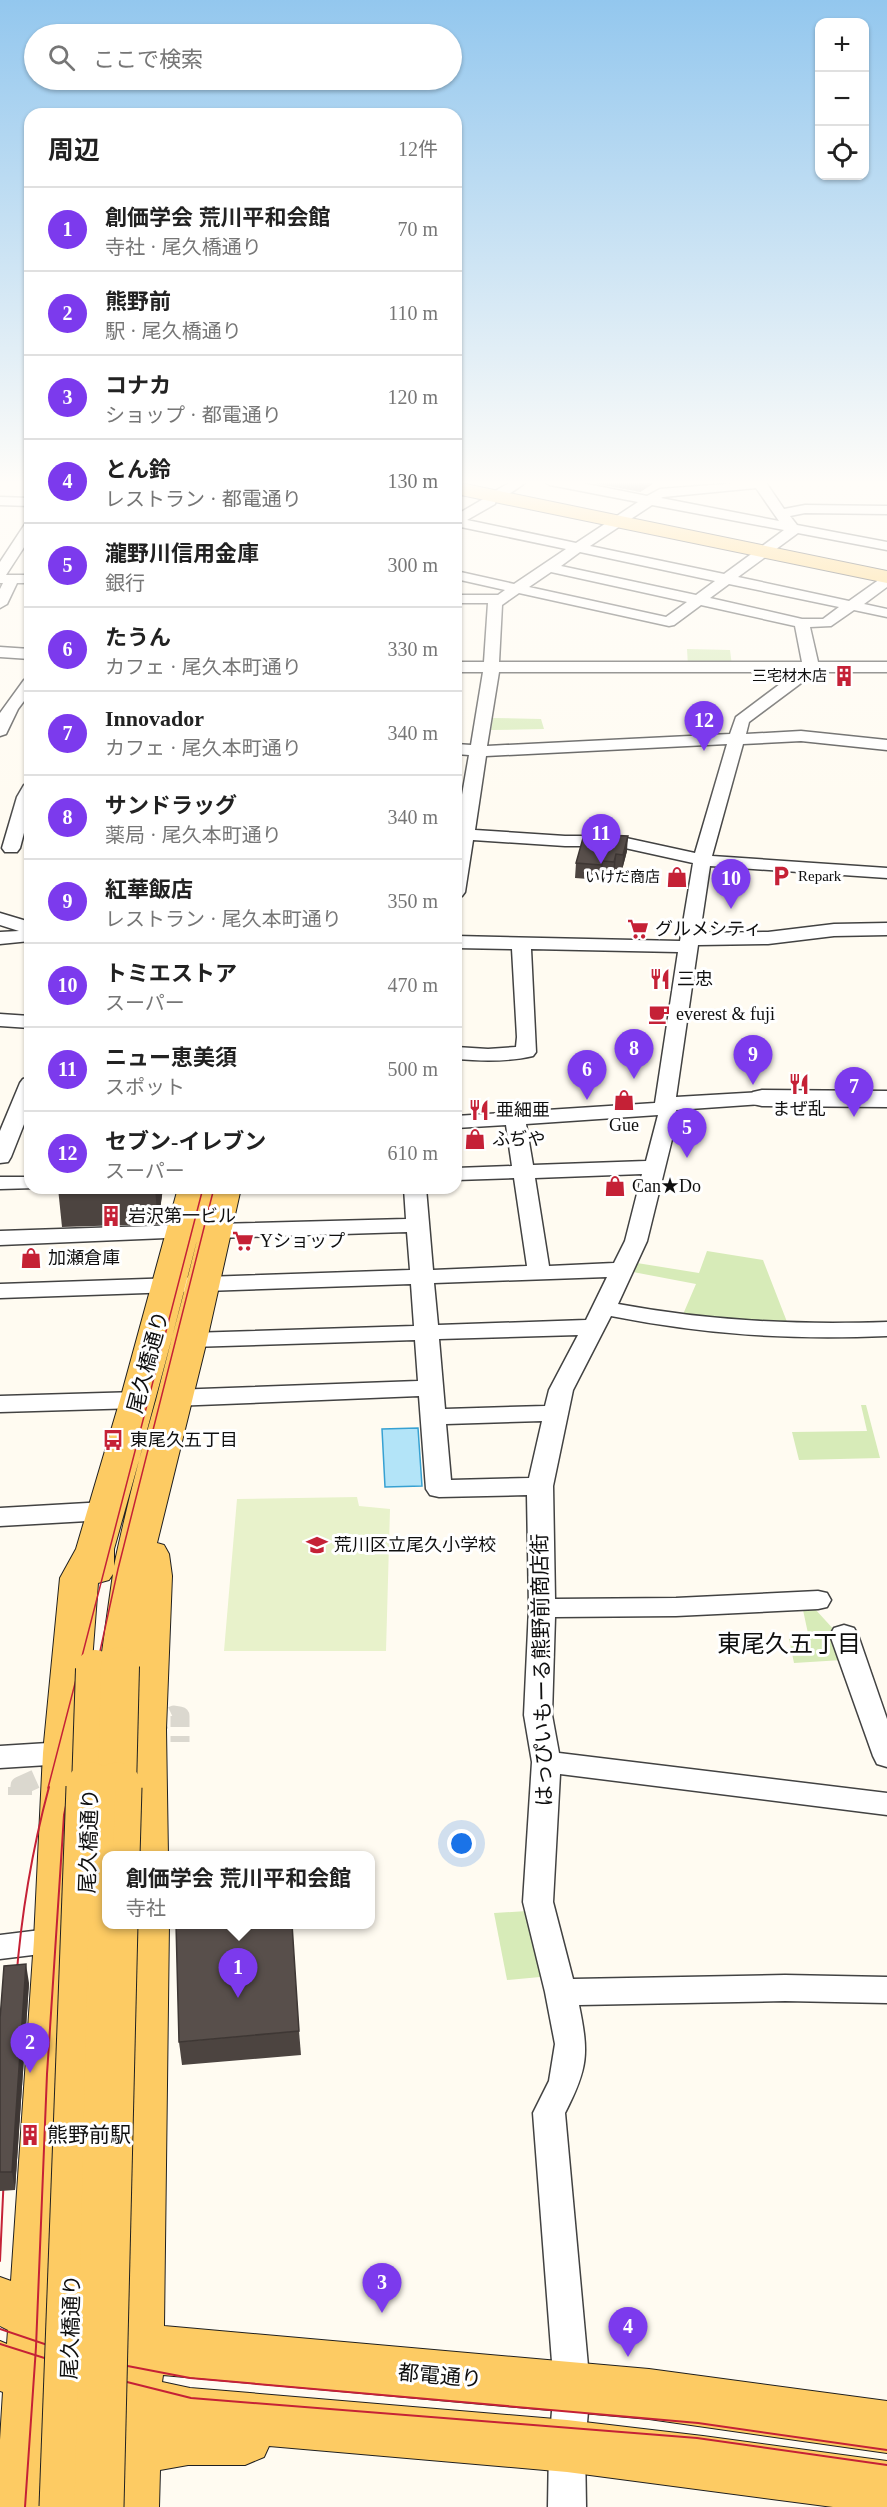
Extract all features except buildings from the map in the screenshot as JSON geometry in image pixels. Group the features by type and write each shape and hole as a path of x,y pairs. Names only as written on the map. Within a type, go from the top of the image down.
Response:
{"main road":[{"name":"尾久橋通り","path":"64,2507 114,1524 138,1400 192,1194"},
{"name":"尾久橋通り","path":"115,1851 107,1667 132,1574 114,1524 174,1398 190,1340 224,1194"},
{"path":"23,2507 16,2372 18,2309 57,1940 64,1753 79,1578 114,1524 153,1576 145,1729 146,1851"},
{"name":"尾久橋通り","path":"99,2507 113,1929"},
{"path":"131,2507 138,2346 147,1929"},
{"name":"都電通り","path":"18,2309 138,2346 190,2355 572,2390 649,2394 887,2427"},
{"path":"16,2372 136,2403 190,2414 421,2433 498,2442"},
{"path":"134,2455 150,2445 190,2438 498,2442 567,2446 854,2492"}],"street":[{"path":"561,598 669,622 703,598"},
{"path":"691,598 802,623 826,623 862,598"},
{"path":"819,598 887,613"},
{"path":"462,599 500,599"},
{"path":"462,830 480,751 491,668 495,603 500,599"},
{"path":"802,623 811,668"},
{"path":"0,652 24,654"},
{"path":"462,667 887,667"},
{"name":"はっぴいもーる熊野前商店街","path":"567,2507 567,2446 572,2390 549,2113 565,2082 571,2044 561,1992 538,1902 546,1762 538,1715 542,1608 540,1486 561,1390 600,1318 636,1241 656,1167 668,1115 665,1107 702,860 742,720 811,668"},
{"path":"0,731 5,708 24,689"},
{"path":"5,708 24,710"},
{"path":"462,750 480,751 801,736 887,745"},
{"path":"24,800 5,848 24,850"},
{"path":"462,834 565,841 617,841 702,860 775,867 887,873"},
{"path":"0,919 24,926"},
{"path":"462,942 690,943 768,938 834,930 887,929"},
{"path":"0,938 24,936"},
{"path":"462,1053 488,1055 526,1052 521,944"},
{"path":"0,1020 24,1022"},
{"path":"0,1157 16,1110 24,1095"},
{"path":"462,1122 653,1110 696,1101 762,1098 887,1099"},
{"path":"515,1118 538,1273"},
{"path":"462,1174 656,1167"},
{"path":"0,1183 24,1183"},
{"path":"415,1194 439,1489 540,1486"},
{"path":"216,1231 418,1225"},
{"path":"0,1238 182,1233"},
{"path":"0,1291 622,1270"},
{"path":"190,1340 426,1332 600,1318 792,1331 887,1329"},
{"path":"174,1398 430,1388"},
{"path":"0,1404 138,1400"},
{"path":"432,1417 556,1413"},
{"path":"0,1517 114,1524"},
{"path":"542,1608 676,1607 818,1600"},
{"path":"844,1635 887,1756"},
{"path":"0,1757 64,1753"},
{"path":"546,1762 887,1804"},
{"path":"0,1947 57,1940"},
{"path":"561,1992 785,1988 887,1990"},
{"path":"44,2507 134,2455"}],"green space":[{"path":"687,649 730,650 732,666 688,666"},
{"path":"493,718 541,719 544,729 491,730"},
{"path":"707,1251 763,1260 789,1327 681,1319 696,1284 633,1272 637,1263 699,1273"},
{"path":"861,1405 866,1405 880,1458 799,1460 792,1432 867,1431"},
{"path":"357,1497 359,1506 390,1509 386,1651 224,1651 237,1499"},
{"path":"815,1609 836,1632 842,1660 794,1663 789,1639 809,1638 803,1610"},
{"path":"527,1911 551,1976 507,1980 494,1913"}],"water":[{"path":"418,1428 422,1486 385,1487 382,1429"}],"tunnel":[{"path":"147,1728 174,1715 180,1716 180,1742"},
{"path":"20,1795 20,1786 60,1768"}],"tram line":[{"path":"48,1788 201,1194"},
{"path":"70,1788 118,1569 212,1194"},
{"path":"16,1982 28,1884 49,1787"},
{"path":"36,2341 47,2074 64,1815 70,1787"},
{"path":"0,2261 4,2174"},
{"path":"0,2329 36,2341"},
{"path":"35,2355 36,2341"},
{"path":"36,2341 86,2358 190,2378 698,2423 887,2450"},
{"path":"0,2344 35,2355"},
{"path":"25,2507 35,2355"},
{"path":"35,2355 95,2374 191,2398 697,2438 887,2465"}],"place":[{"name":"三宅材木店","path":"844,676"},
{"name":"セブン-イレブン","path":"704,751"},
{"name":"ニュー恵美須","path":"601,864"},
{"name":"Repark","path":"781,876"},
{"name":"いけだ商店","path":"677,877"},
{"name":"トミエストア","path":"731,909"},
{"name":"グルメシティ","path":"638,929"},
{"name":"三忠","path":"660,979"},
{"name":"everest & fuji","path":"659,1014"},
{"name":"サンドラッグ","path":"634,1079"},
{"name":"まぜ乱","path":"799,1084"},
{"name":"紅華飯店","path":"753,1085"},
{"name":"たうん","path":"587,1100"},
{"name":"Gue","path":"624,1100"},
{"name":"亜細亜","path":"479,1110"},
{"name":"Innovador","path":"854,1117"},
{"name":"ふぢや","path":"475,1139"},
{"name":"瀧野川信用金庫","path":"687,1158"},
{"name":"Can★Do","path":"615,1186"},
{"name":"岩沢第一ビル","path":"111,1216"},
{"name":"Yショップ","path":"243,1241"},
{"name":"加瀬倉庫","path":"31,1258"},
{"name":"東尾久五丁目","path":"113,1440"},
{"name":"荒川区立尾久小学校","path":"317,1545"},
{"name":"創価学会 荒川平和会館","path":"238,1998"},
{"name":"熊野前","path":"30,2073"},
{"name":"熊野前駅","path":"30,2135"},
{"name":"コナカ","path":"382,2313"},
{"name":"とん鈴","path":"628,2357"}],"district":[{"name":"東尾久五丁目","path":"789,1644"}]}
